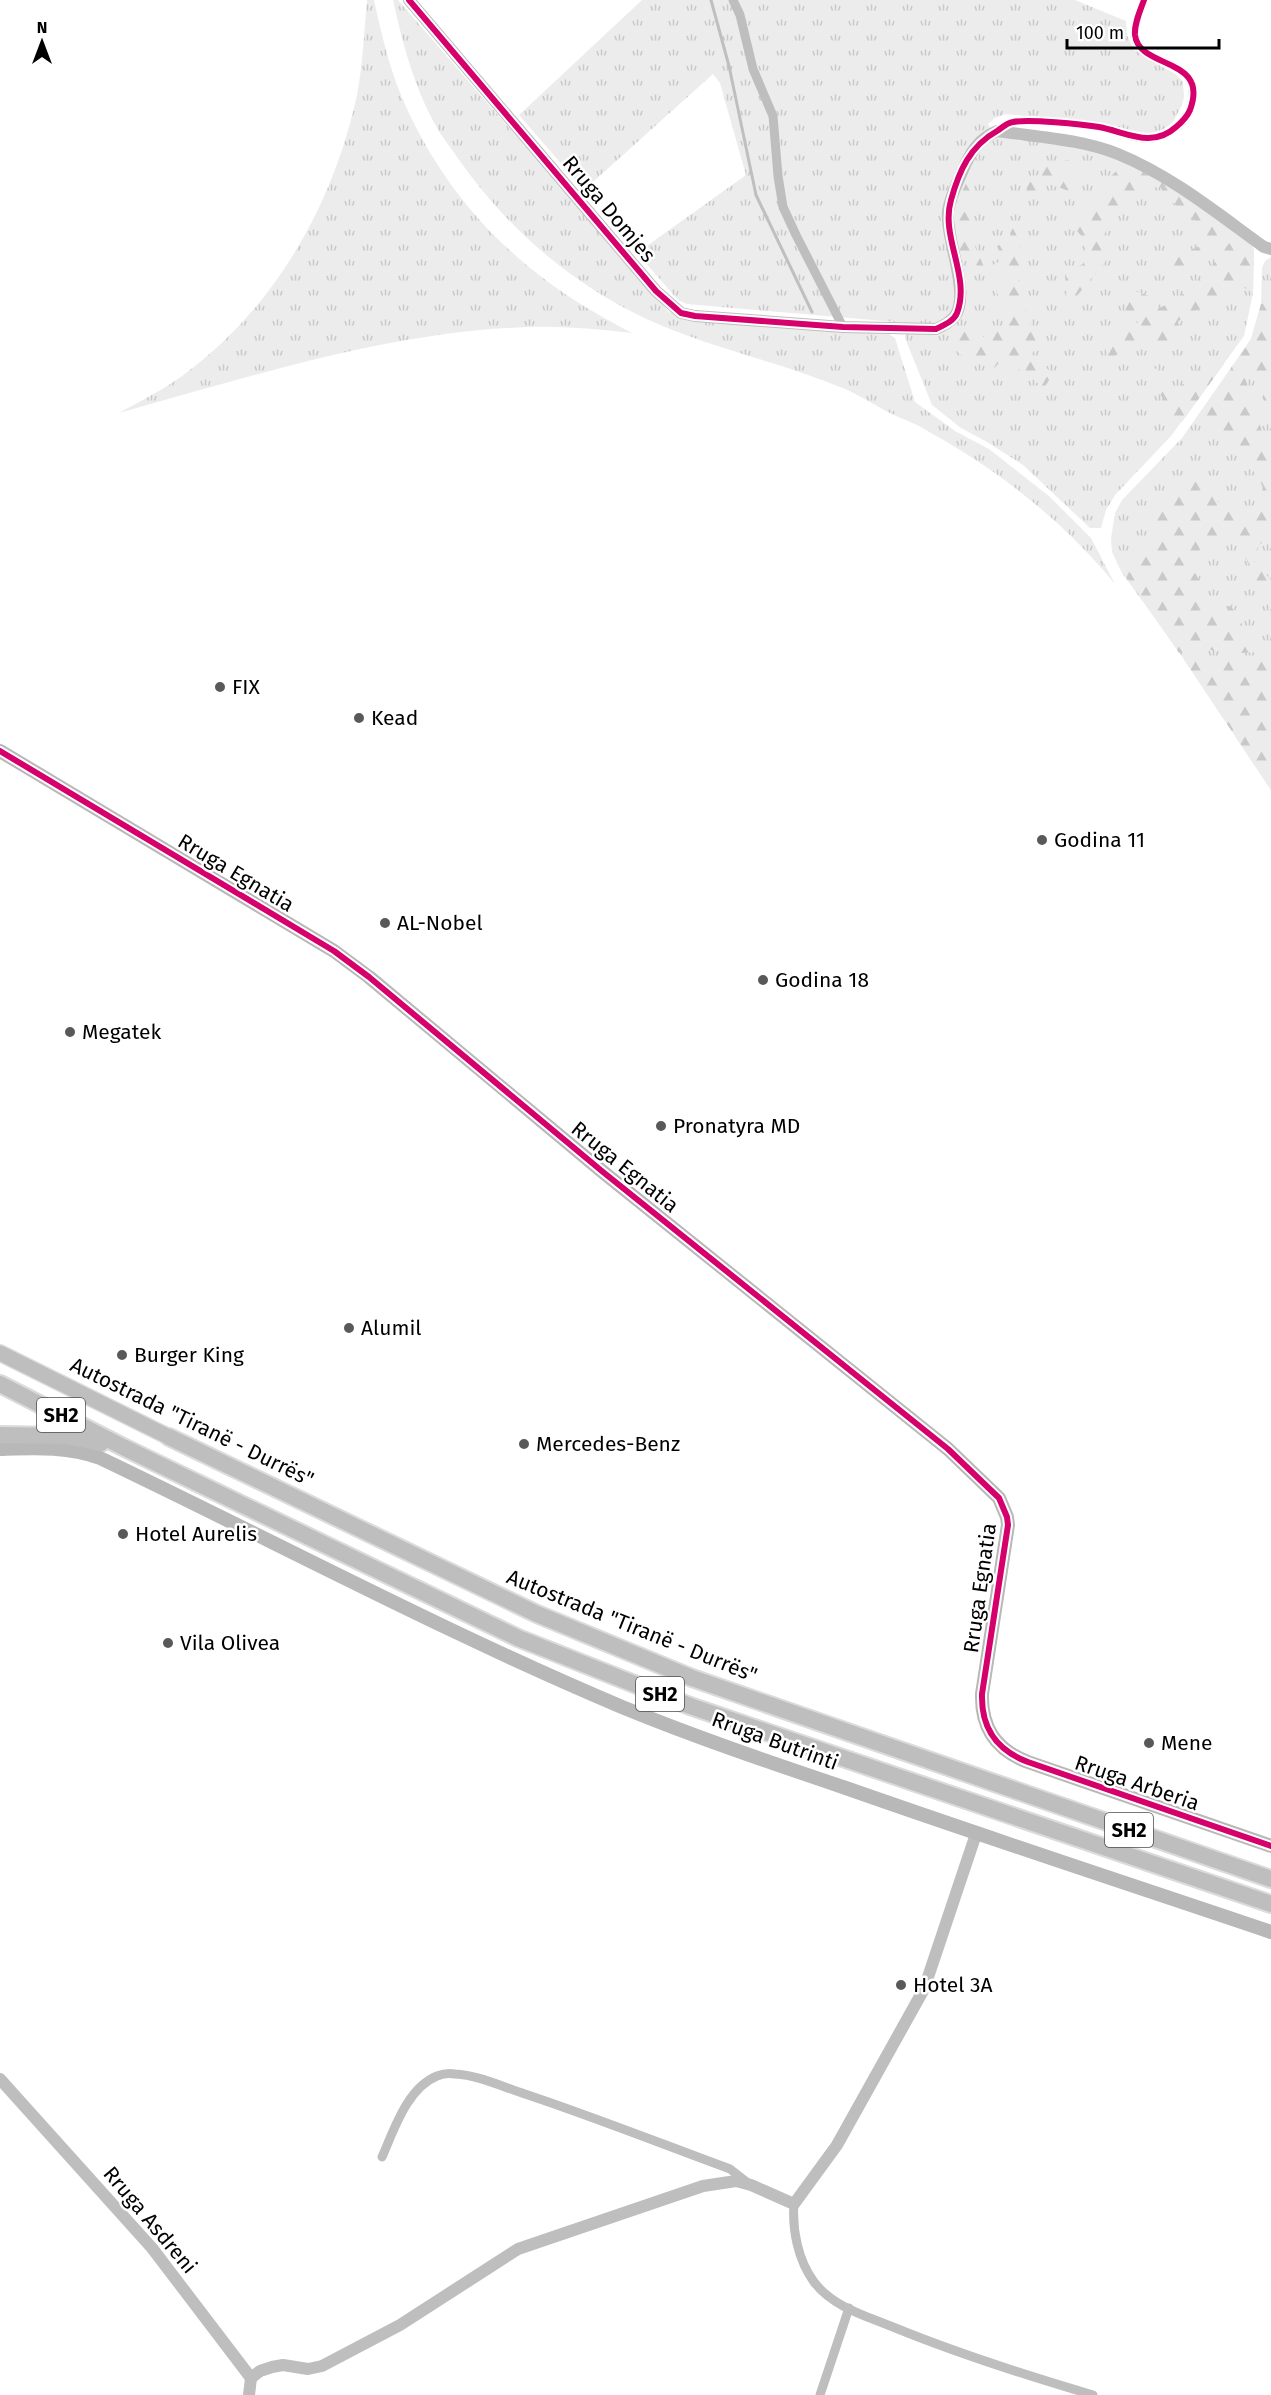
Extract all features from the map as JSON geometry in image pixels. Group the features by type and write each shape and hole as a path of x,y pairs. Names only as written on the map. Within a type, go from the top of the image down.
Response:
{"highway":[{"name":"Autostrada \"Tiranë - Durrës\"","path":"0,1353 537,1614 692,1678 1271,1879"},
{"name":"SH2","path":"0,1384 123,1447 529,1642 690,1706 1271,1904"},
{"path":"0,1434 47,1434 84,1446 123,1447"}],"main road":[{"name":"Rruga Egnatia","path":"0,751 334,951 369,977 612,1179 892,1402 992,1490 1004,1505 1008,1525 982,1694 984,1718 996,1743"},
{"name":"Rruga Butrinti","path":"0,1449 84,1446 184,1500 524,1664 625,1708 724,1746 976,1834 1271,1932"},
{"name":"Rruga Arberia","path":"996,1743 1017,1758 1271,1846"}],"street":[{"name":"Rruga Domjes","path":"409,0 670,305 681,313 843,327 936,329 947,324 957,314 960,300 958,271 948,212 951,200 969,154 978,143 997,131"},
{"path":"733,0 740,15 753,69 773,116 783,207 843,327"},
{"path":"997,131 1012,122 1099,127 1141,138 1158,137 1173,130 1187,116 1193,100 1192,84 1189,77 1177,67 1143,50 1135,37 1136,24 1144,0"},
{"path":"997,131 1087,145 1117,153 1159,173 1264,247 1271,249"},
{"path":"976,1834 924,1989 837,2145 794,2204 792,2223 805,2265 820,2288 849,2308 960,2354 1093,2395"},
{"path":"382,2157 398,2122 418,2090 428,2081 440,2075 454,2073 470,2076 552,2103 730,2169 751,2185"},
{"name":"Rruga Asdreni","path":"0,2079 152,2248 251,2378"},
{"path":"251,2394 251,2378 260,2371 283,2365 308,2369 322,2366 400,2325 518,2249 703,2186 736,2181 751,2185 794,2204"},
{"path":"820,2395 849,2308"}],"green space":[{"path":"367,0 374,0 401,96 427,147 448,181 500,241 529,267 595,313 632,333 580,328 527,327 423,337 321,358 119,413 175,381 215,349 245,319 295,252 315,215 346,136 359,83"},
{"path":"393,0 398,0 669,312 691,320 889,334 895,338 915,402 955,431 989,449 1050,497 1091,538 1115,584 1075,540 1030,500 982,464 926,430 845,389 800,372 687,336 634,313 576,278 549,257 499,210 477,184 437,128 415,79"},
{"path":"642,0 1075,0 1126,21 1127,35 1134,50 1177,75 1183,82 1182,105 1173,122 1153,133 1142,134 1107,125 1006,114 995,118 988,124 995,136 1080,146 1145,167 1250,243 1254,249 1253,293 1244,336 1171,436 1115,495 1106,510 1101,528 1090,528 1023,465 961,428 932,405 905,338 907,323 687,304 678,300 637,253 746,175 720,83 713,74 584,190 519,115"},
{"path":"1074,159 1075,173 1072,192 1043,182 1039,194 1027,196 1026,177 1041,175 1042,168 1047,164"},
{"path":"1128,160 1145,167 1229,228 1215,249 1200,262 1181,267 1156,269 1199,246 1193,234 1201,226 1171,201 1160,187 1139,193 1123,206 1099,244 1109,257 1067,308 1065,273 1083,264 1086,241 1077,231 1078,222 1087,208 1112,184 1114,177 1111,176"},
{"path":"969,177 973,179 969,233 985,269 1003,260 997,246 1012,240 1007,222 1009,221 1018,238 1028,275 1017,281 1038,347 1031,354 1053,374 1044,388 1020,369 1015,373 1000,362 994,368 974,356 969,362 949,344 961,335 959,331 965,327 966,323 974,323 983,337 1012,321 997,293 997,287 1004,281 999,268 984,272 973,262 959,259 953,211"},
{"path":"1236,233 1251,243 1254,249 1253,293 1233,281 1219,301 1192,312 1177,322 1186,335 1156,360 1142,341 1109,359 1101,336 1114,329 1138,323 1134,315 1124,313 1135,291 1149,296 1159,308 1170,302 1202,276"},
{"path":"1271,257 1271,790 1175,646 1122,573 1112,552 1111,538 1115,513 1122,500 1182,438 1251,339 1261,304 1262,268 1265,261"},
{"path":"1271,302 1271,427 1261,386 1240,356 1251,339 1261,304"},
{"path":"1214,355 1224,364 1182,422 1173,416 1148,373 1157,368 1172,394"},
{"path":"1236,362 1246,381 1265,441 1271,448 1271,536 1259,545 1254,562 1271,580 1271,610 1261,594 1240,545 1223,534 1203,546 1192,557 1193,570 1206,591 1202,595 1224,622 1230,617 1228,606 1233,607 1242,624 1242,642 1256,647 1271,644 1271,651 1243,653 1198,649 1179,653 1117,563 1126,553 1147,548 1153,530 1141,516 1158,499 1203,475 1213,484 1218,502 1240,516 1256,513 1263,487 1250,465 1197,418"},
{"path":"1189,656 1246,661 1271,659 1271,790 1183,658"}],"waterway":[{"path":"711,0 729,66 756,195 812,312"}],"cycle path":[{"path":"409,0 656,291 681,313 843,327 936,329 954,318 960,299 958,271 949,228 951,200 967,160 988,137 1006,124 1021,121 1091,126 1139,137 1158,137 1167,134 1187,115 1194,93 1190,80 1172,65 1148,54 1139,46 1135,31 1144,0"},
{"path":"0,751 334,951 369,977 603,1172 948,1449 999,1498 1008,1525 982,1706 988,1727 999,1744 1007,1751 1028,1762 1271,1846"}],"place":[{"name":"FIX","path":"220,687"},
{"name":"Kead","path":"359,718"},
{"name":"Godina 11","path":"1042,840"},
{"name":"AL-Nobel","path":"385,923"},
{"name":"Godina 18","path":"763,980"},
{"name":"Megatek","path":"70,1032"},
{"name":"Pronatyra MD","path":"661,1126"},
{"name":"Alumil","path":"349,1328"},
{"name":"Burger King","path":"122,1355"},
{"name":"Mercedes-Benz","path":"524,1444"},
{"name":"Hotel Aurelis","path":"123,1534"},
{"name":"Vila Olivea","path":"168,1643"},
{"name":"Mene","path":"1149,1743"},
{"name":"Hotel 3A","path":"901,1985"}]}
